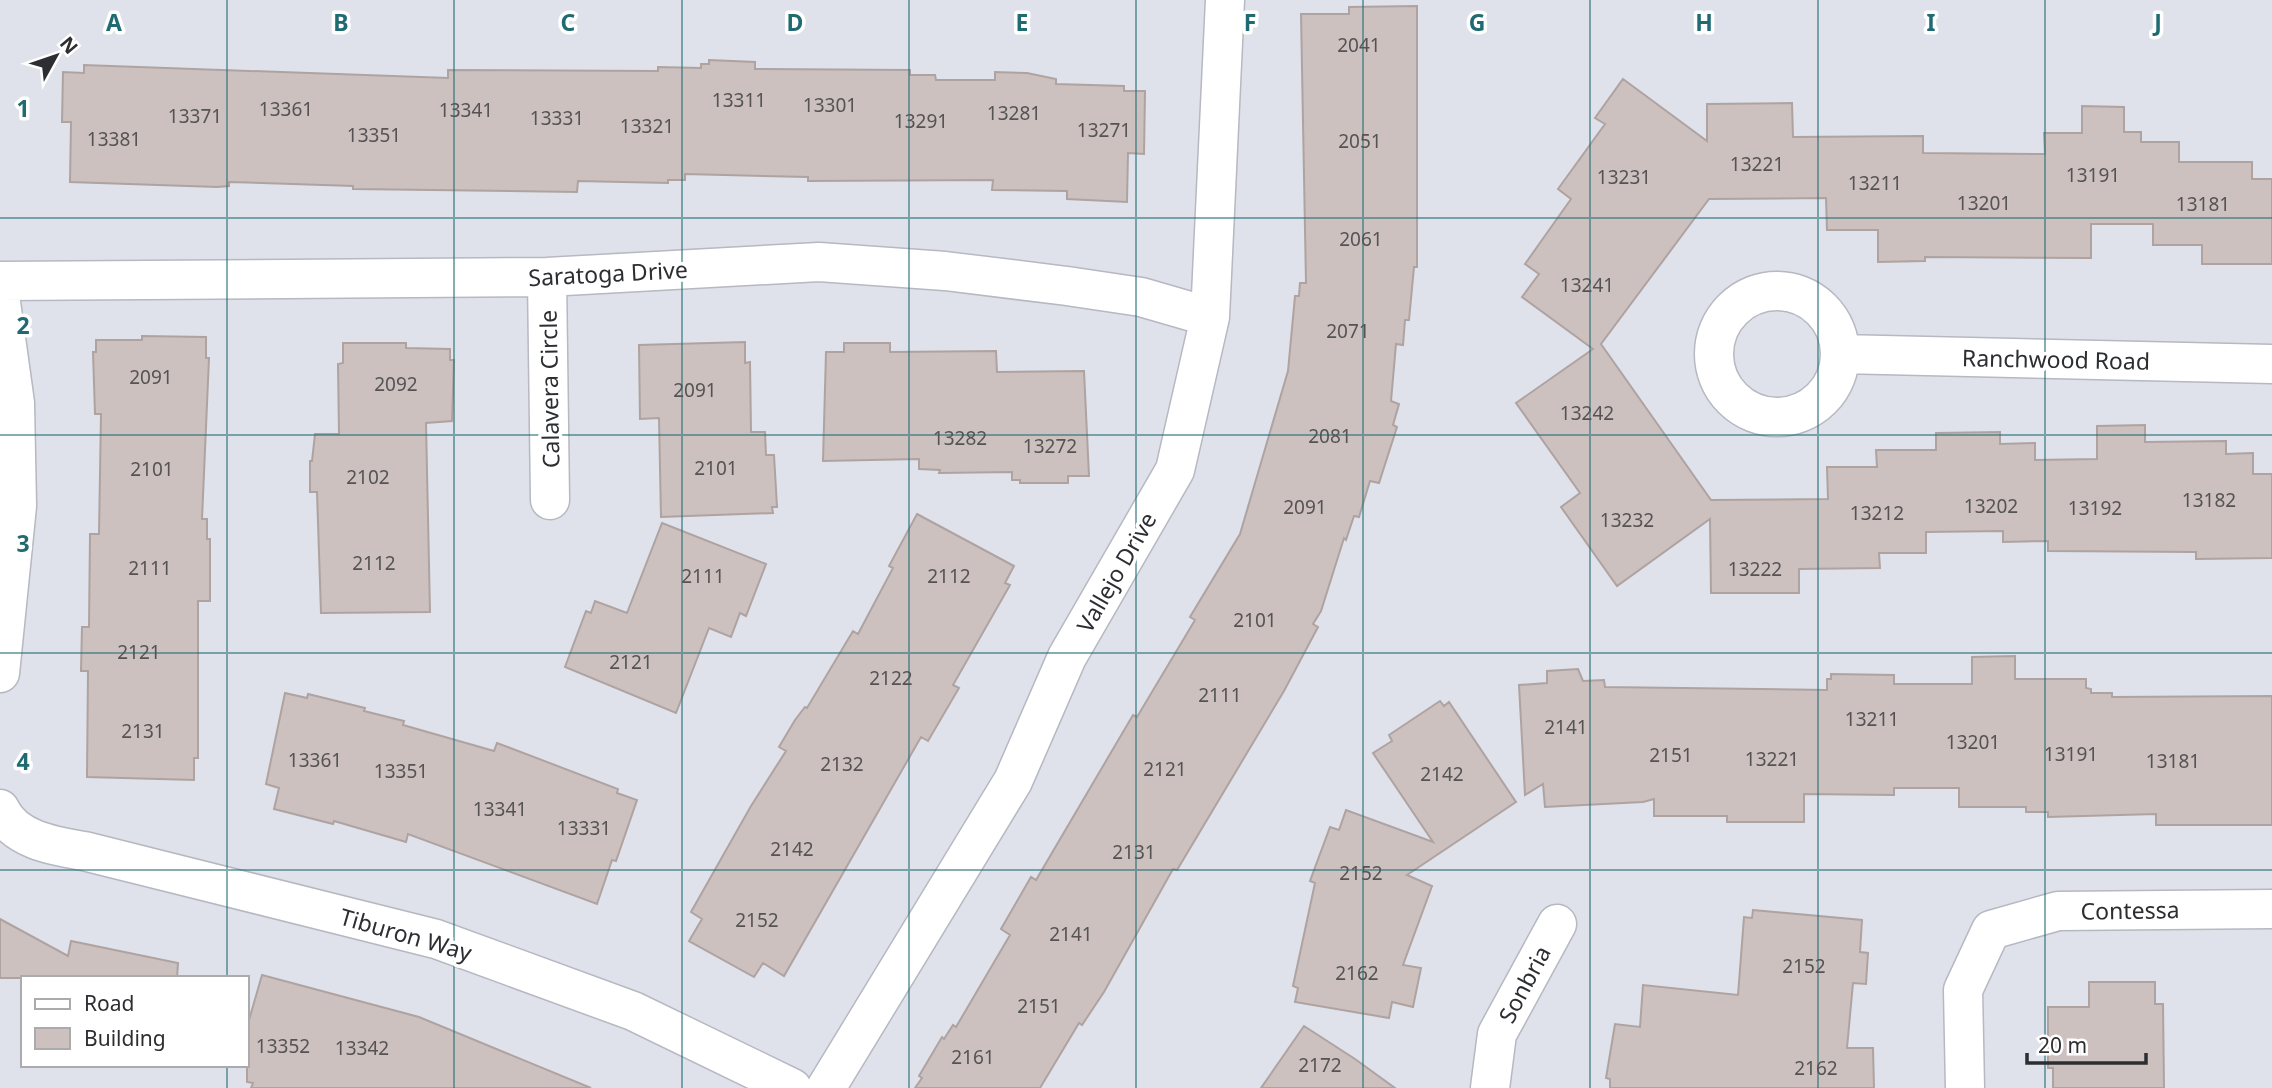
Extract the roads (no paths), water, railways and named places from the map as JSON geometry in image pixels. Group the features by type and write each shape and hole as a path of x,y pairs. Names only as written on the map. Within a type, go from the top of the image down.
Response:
{"street":[{"name":"Vallejo Drive","path":"826,1088 1013,781 1067,657 1175,470 1210,317 1225,0"},
{"name":"Saratoga Drive","path":"0,281 547,277 819,262 945,271 1067,286 1141,297 1210,317"},
{"name":"Calavera Circle","path":"547,277 550,500"},
{"path":"0,295 15,403 17,506 0,673"},
{"name":"Ranchwood Road","path":"1840,354 2272,364"},
{"name":"Tiburon Way","path":"3,816 46,844 84,851 436,939 633,1011 792,1088"},
{"name":"Contessa","path":"1965,1088 1963,990 1991,930 2058,911 2272,909"},
{"name":"Sonbria","path":"1490,1088 1497,1034 1557,924"}]}
